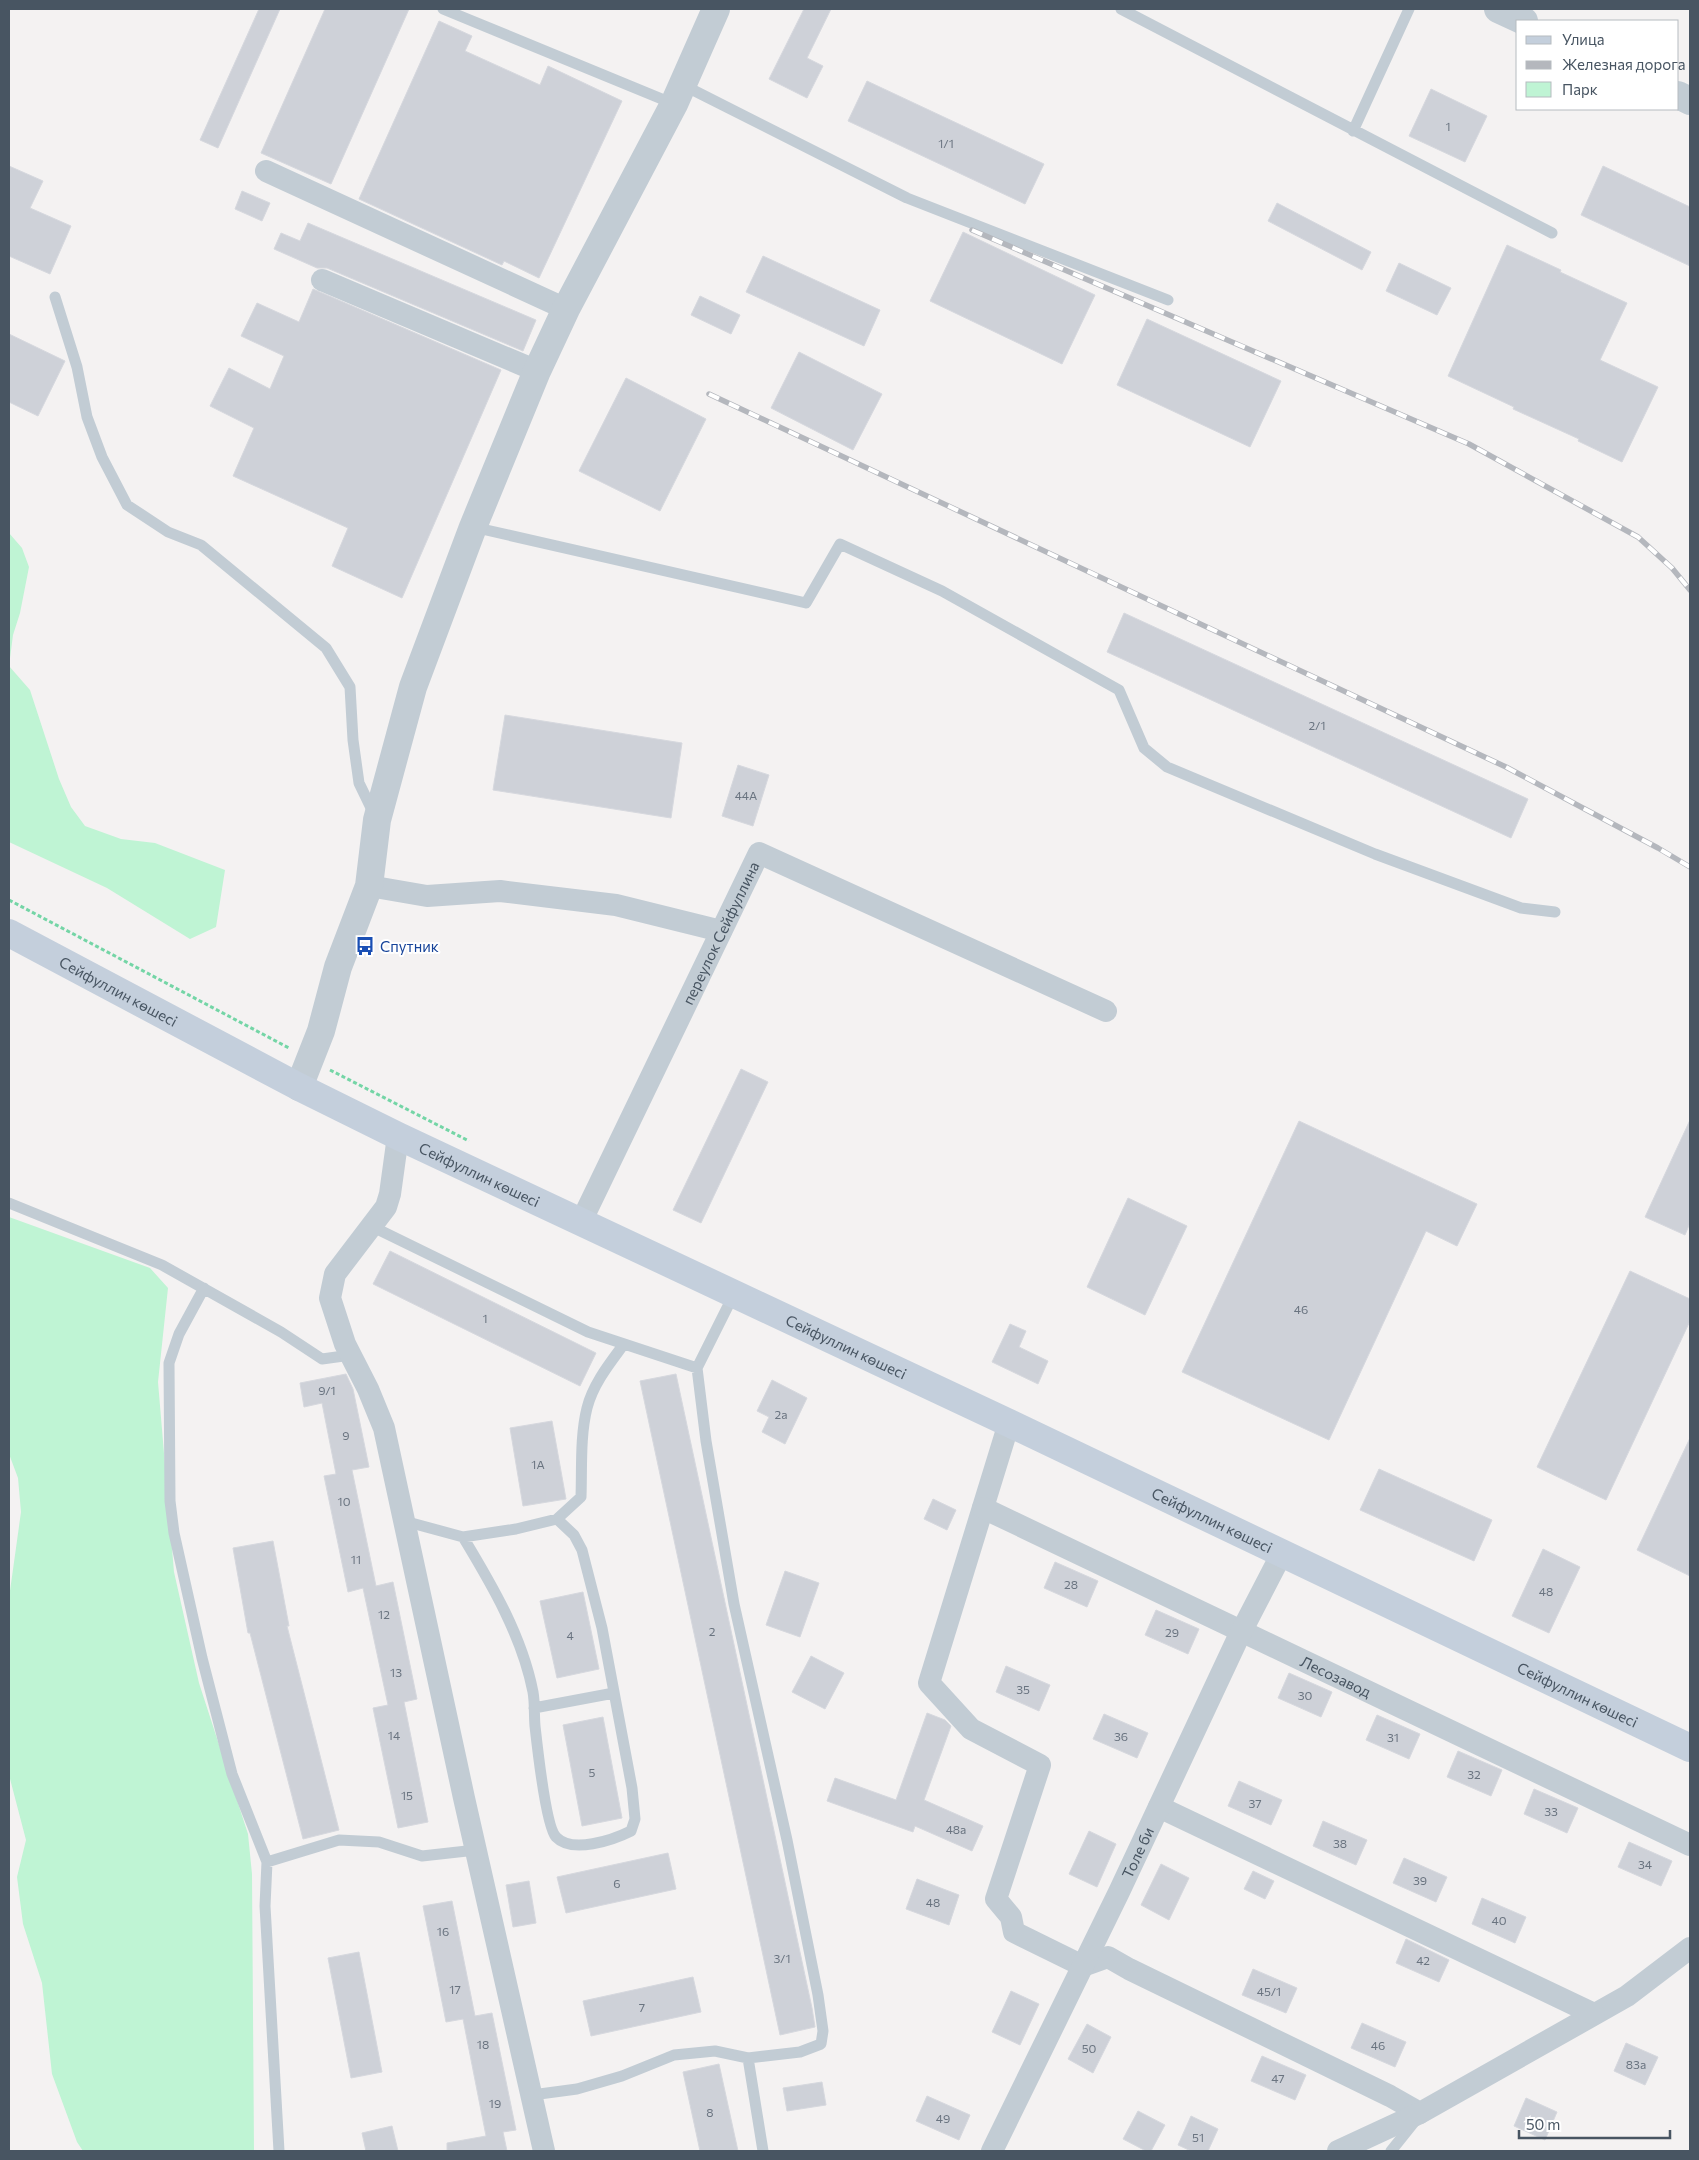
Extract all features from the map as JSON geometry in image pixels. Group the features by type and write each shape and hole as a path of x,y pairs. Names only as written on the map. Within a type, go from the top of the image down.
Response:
{"main road":[{"name":"Сейфуллин көшесі","path":"9,933 300,1087 398,1136 1008,1423 1690,1748"}],"street":[{"path":"300,1087 321,1031 338,967 369,886 377,820 413,687 473,527 537,371 566,310 679,94 716,9"},
{"path":"1498,9 1522,20"},
{"path":"266,171 566,310"},
{"path":"322,280 537,371"},
{"name":"переулок Сейфуллина","path":"581,1222 759,853 1106,1011"},
{"path":"369,886 427,896 500,891 616,905 721,931"},
{"path":"398,1136 390,1194 386,1207 335,1274 330,1298 351,1355 384,1428 544,2151"},
{"path":"1008,1423 929,1684 971,1728 1040,1766 996,1899 1011,1917 1014,1932 1083,1966 1108,1957 1390,2096 1420,2113"},
{"name":"Лесозавод","path":"983,1508 1690,1845"},
{"name":"Толе би","path":"992,2151 1083,1966 1241,1632 1282,1553"},
{"path":"1159,1807 1594,2014"},
{"path":"1338,2151 1420,2113 1627,1996 1690,1948"}],"lane":[{"path":"443,9 679,94 907,198 1168,300"},
{"path":"1121,9 1552,234"},
{"path":"1353,131 1409,9"},
{"path":"56,298 77,367 87,417 102,457 127,504 168,532 201,545 326,648 350,687 353,740 359,783 377,820"},
{"path":"473,527 806,602 840,544 942,590 1119,690 1144,748 1167,767 1375,854 1521,908 1555,912"},
{"path":"9,1203 162,1264 281,1332 322,1359 351,1355"},
{"path":"371,1226 588,1332 698,1368"},
{"path":"204,1288 179,1334 169,1364 170,1501 174,1533 202,1658 232,1774 267,1862 265,1906 279,2151"},
{"path":"532,2095 577,2089 622,2076 674,2055 715,2051 748,2058 800,2052 821,2044 824,2031 818,1995 787,1840 734,1604 706,1440 698,1368 734,1294"},
{"path":"404,1521 463,1537 516,1529 557,1519 581,1497 582,1452 587,1407 602,1374 624,1344"},
{"path":"463,1537 497,1594 525,1662 533,1693 546,1809 555,1836 566,1844 612,1841 631,1831 635,1819 632,1788 602,1628 582,1550 574,1535 557,1519"},
{"path":"534,1708 614,1693"},
{"path":"267,1862 339,1840 379,1842 422,1856 476,1850"},
{"path":"748,2058 764,2151"},
{"path":"1391,2151 1420,2113"}],"green space":[{"path":"9,533 22,548 29,567 20,613 13,635 9,666"},
{"path":"9,666 30,690 59,779 71,807 85,826 121,839 155,843 225,870 216,927 190,939 107,888 9,842"},
{"path":"9,1217 150,1268 168,1288 158,1382 174,1572 199,1683 248,1834 252,1874 254,2151 83,2151 77,2142 52,2074 42,1983 23,1924 17,1877 26,1840 9,1775 9,1598 21,1512 18,1478 9,1454"}],"building":[{"path":"259,9 280,9 218,148 200,140"},
{"path":"325,9 409,9 331,184 261,153"},
{"path":"804,9 831,9 807,58 823,66 807,98 769,79"},
{"path":"439,21 472,36 465,51 540,85 548,66 622,101 539,278 504,261 502,265 359,199"},
{"path":"867,81 1044,164 1025,204 848,121"},
{"path":"1431,89 1487,116 1465,162 1409,136"},
{"path":"9,166 43,181 30,208 71,226 50,274 9,256"},
{"path":"1603,166 1690,207 1690,266 1581,215"},
{"path":"242,191 270,203 262,221 235,209"},
{"path":"1277,203 1371,252 1362,270 1268,221"},
{"path":"308,223 536,320 523,351 327,268 317,268 274,249 281,233 300,241"},
{"path":"963,232 1095,295 1062,364 930,301"},
{"path":"1507,245 1627,303 1600,360 1658,387 1622,462 1578,441 1579,439 1513,409 1514,407 1448,376"},
{"path":"763,256 880,310 864,346 746,292"},
{"path":"1399,263 1451,288 1437,315 1386,291"},
{"path":"313,289 501,370 402,598 332,566 348,528 233,476 254,428 210,406 229,368 270,389 284,356 241,336 257,303 299,322"},
{"path":"700,296 740,315 731,334 691,315"},
{"path":"1147,319 1281,381 1250,447 1117,385"},
{"path":"9,334 65,361 38,416 9,402"},
{"path":"799,352 882,394 853,450 771,408"},
{"path":"626,378 706,419 660,511 579,471"},
{"path":"1124,613 1528,799 1511,838 1107,652"},
{"path":"505,715 682,743 671,818 493,790"},
{"path":"738,765 769,775 753,826 722,816"},
{"path":"741,1069 768,1082 701,1223 673,1210"},
{"path":"1690,1120 1690,1223 1685,1235 1645,1217"},
{"path":"1299,1121 1477,1204 1457,1246 1426,1231 1329,1440 1182,1372"},
{"path":"1128,1198 1187,1226 1145,1315 1087,1287"},
{"path":"390,1251 596,1353 580,1386 373,1284"},
{"path":"1630,1271 1690,1299 1690,1321 1606,1500 1537,1467"},
{"path":"1010,1324 1026,1331 1019,1347 1048,1361 1038,1384 992,1362"},
{"path":"346,1374 353,1389 369,1467 352,1470 376,1586 393,1582 417,1699 404,1702 428,1822 398,1828 373,1708 388,1705 363,1588 348,1592 324,1476 336,1474 322,1403 304,1407 300,1383"},
{"path":"676,1374 815,2027 780,2035 640,1381"},
{"path":"772,1380 807,1398 785,1444 762,1432 769,1417 757,1411"},
{"path":"552,1421 566,1499 523,1506 510,1428"},
{"path":"1690,1438 1690,1576 1637,1550"},
{"path":"1379,1469 1492,1520 1474,1561 1360,1510"},
{"path":"933,1499 956,1510 947,1530 924,1519"},
{"path":"273,1541 289,1626 287,1626 339,1830 303,1839 250,1633 248,1633 233,1548"},
{"path":"1543,1549 1580,1567 1549,1633 1512,1616"},
{"path":"1055,1562 1098,1581 1087,1607 1044,1588"},
{"path":"785,1571 819,1583 800,1637 766,1625"},
{"path":"583,1592 599,1669 557,1678 540,1601"},
{"path":"1156,1610 1199,1629 1188,1654 1145,1635"},
{"path":"811,1656 844,1673 825,1709 792,1692"},
{"path":"1006,1666 1050,1685 1039,1711 996,1692"},
{"path":"1289,1673 1332,1692 1321,1717 1278,1698"},
{"path":"927,1713 945,1720 951,1726 924,1800 983,1826 972,1851 915,1826 913,1832 827,1801 835,1778 896,1800"},
{"path":"1104,1714 1148,1733 1137,1758 1093,1739"},
{"path":"1377,1715 1420,1734 1409,1759 1366,1740"},
{"path":"603,1717 622,1818 582,1826 563,1725"},
{"path":"1458,1751 1502,1770 1491,1796 1447,1777"},
{"path":"1239,1781 1282,1800 1271,1825 1228,1806"},
{"path":"1534,1789 1578,1808 1567,1833 1524,1814"},
{"path":"1323,1821 1367,1840 1356,1865 1313,1846"},
{"path":"1089,1831 1116,1844 1097,1887 1069,1874"},
{"path":"1629,1842 1672,1861 1661,1886 1618,1867"},
{"path":"668,1853 676,1889 566,1913 557,1877"},
{"path":"1404,1858 1447,1877 1436,1902 1393,1883"},
{"path":"1161,1864 1189,1878 1169,1920 1141,1905"},
{"path":"1253,1871 1274,1881 1265,1899 1244,1889"},
{"path":"917,1879 959,1895 949,1925 906,1909"},
{"path":"529,1881 536,1923 513,1927 506,1885"},
{"path":"1482,1898 1526,1917 1515,1943 1472,1924"},
{"path":"452,1901 475,2016 492,2013 516,2130 503,2132 507,2151 447,2151 447,2143 486,2136 463,2019 446,2022 423,1906"},
{"path":"1406,1939 1449,1960 1439,1982 1396,1963"},
{"path":"359,1952 382,2072 351,2078 328,1958"},
{"path":"1253,1969 1297,1988 1286,2013 1242,1995"},
{"path":"693,1977 701,2012 591,2036 583,2001"},
{"path":"1011,1991 1039,2004 1020,2045 992,2032"},
{"path":"1362,2023 1406,2042 1395,2067 1351,2048"},
{"path":"1087,2024 1111,2037 1093,2073 1068,2059"},
{"path":"1626,2043 1658,2057 1645,2085 1614,2071"},
{"path":"1262,2056 1306,2075 1295,2100 1251,2081"},
{"path":"719,2064 738,2151 700,2151 683,2072"},
{"path":"822,2082 826,2105 787,2111 783,2088"},
{"path":"927,2096 970,2115 959,2140 916,2121"},
{"path":"1526,2098 1557,2112 1545,2140 1514,2126"},
{"path":"1138,2111 1165,2125 1151,2151 1146,2151 1123,2139"},
{"path":"1191,2116 1218,2129 1208,2151 1191,2151 1178,2145"},
{"path":"392,2126 398,2151 366,2151 362,2133"}],"railway":[{"path":"972,230 1469,444 1638,537 1672,568 1690,590"},
{"path":"709,394 1506,767 1690,867"}],"place":[{"name":"Спутник","path":"365,946"}]}
